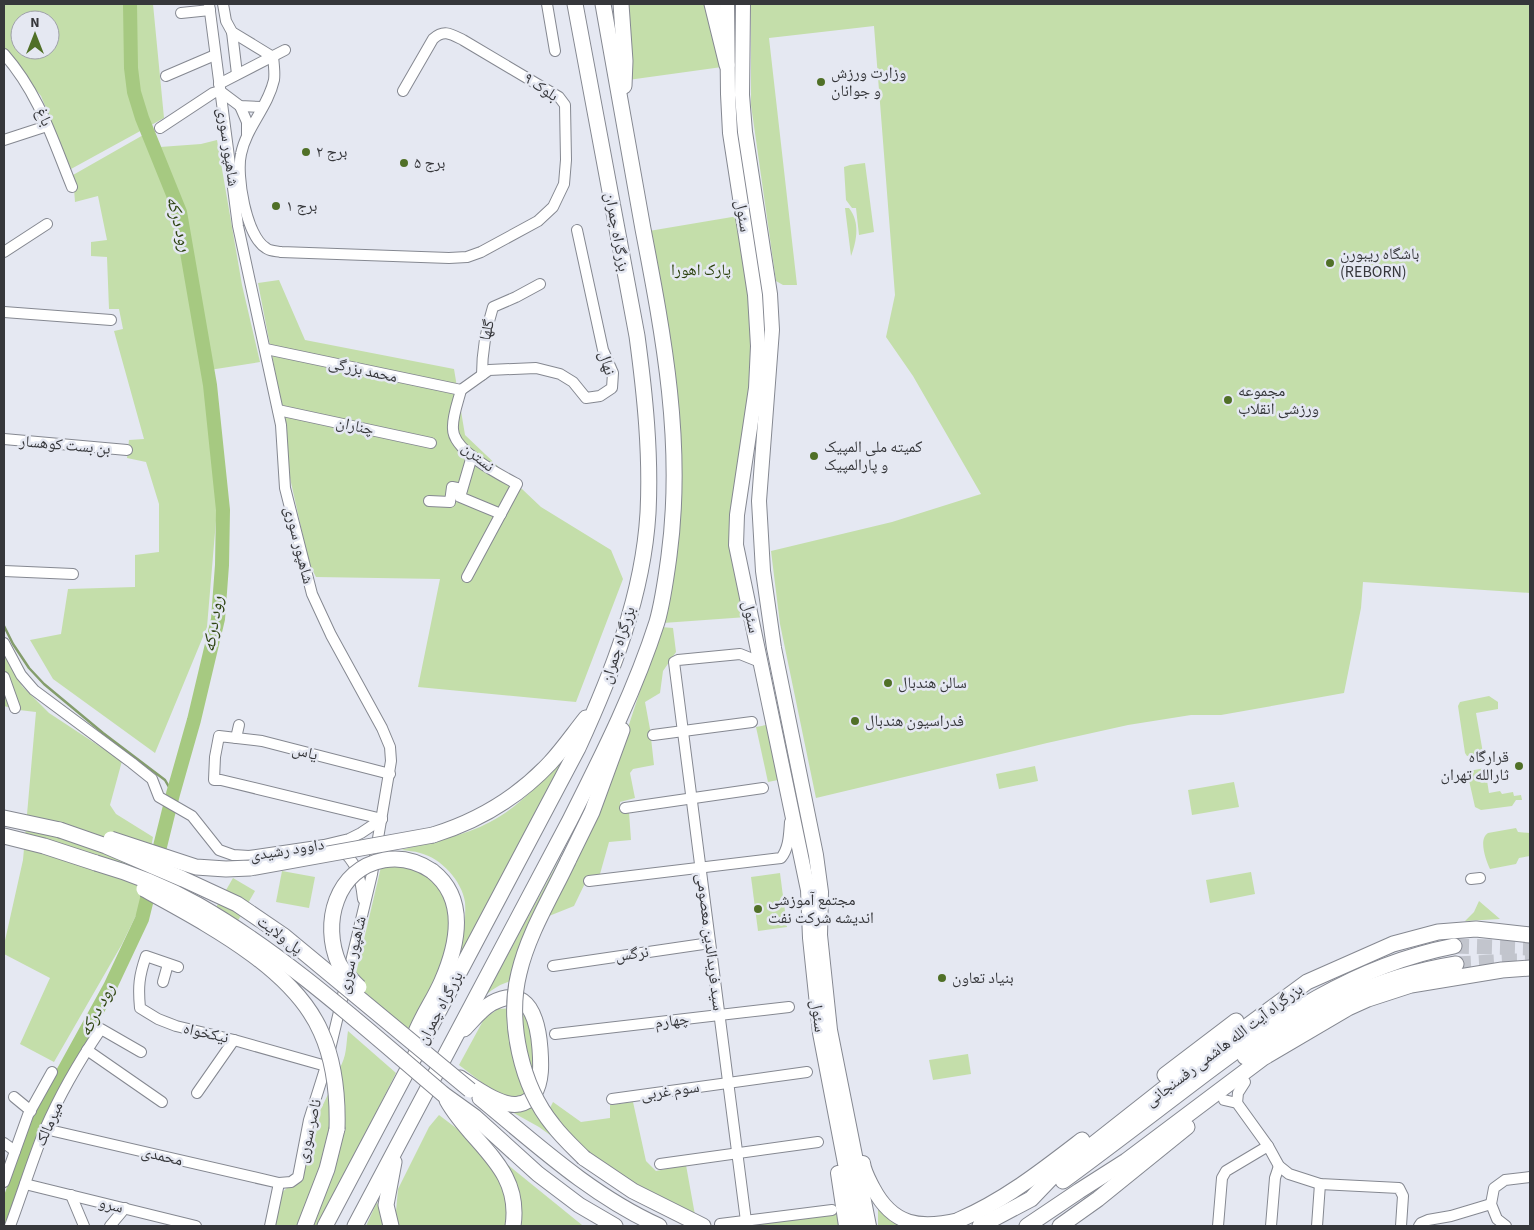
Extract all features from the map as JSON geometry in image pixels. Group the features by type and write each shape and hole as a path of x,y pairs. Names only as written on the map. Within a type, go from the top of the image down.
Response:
{"highway":[{"name":"بزرگراه چمران","path":"325,1226 578,748 601,699 626,627 641,565 648,507 648,440 644,390 636,336 575,4"},
{"name":"بزرگراه چمران","path":"355,1226 570,820 627,699 657,622 663,593 674,510 674,431 665,351 603,4"},
{"path":"621,4 625,61 623,120"},
{"path":"712,4 728,64"},
{"path":"4,818 109,838 196,867 226,870 259,866 433,835 478,818 514,794 550,763 601,699"},
{"path":"627,699 624,726 592,812 528,944 516,989 517,1038 527,1077 539,1102 552,1124 584,1158 633,1191 703,1226"},
{"name":"پل ولایت","path":"60,830 106,846 183,878 237,904 284,936 569,1170 605,1196 659,1226"},
{"path":"4,836 44,846 96,863 210,926 278,976 308,1009 321,1031 329,1051 338,1103 337,1129 327,1168 306,1226"},
{"path":"397,1029 345,972 340,964 332,933 334,907 343,886 357,872 372,863 392,859 414,861 432,871 438,876 454,901 457,913 454,946 442,980 414,1035 405,1073"},
{"name":"پل ولایت","path":"96,863 128,872 174,893 198,905 258,944 308,981 444,1094"},
{"name":"بزرگراه آیت الله هاشمی رفسنجانی","path":"1031,1200 1053,1176 1185,1072 1307,982 1393,944 1438,932 1476,929 1530,936"},
{"name":"بزرگراه آیت الله هاشمی رفسنجانی","path":"980,1226 1058,1185 1218,1065 1298,1008 1335,987 1372,970 1402,959 1454,946"},
{"name":"بزرگراه آیت الله هاشمی رفسنجانی","path":"1078,1191 1114,1157 1176,1108 1247,1056 1296,1024 1336,1001 1390,979 1414,972 1456,964"},
{"name":"بزرگراه آیت الله هاشمی رفسنجانی","path":"1027,1226 1126,1161 1263,1058 1348,1008 1368,998 1411,985 1502,970 1530,968"},
{"path":"959,1220 984,1209 1022,1185 1227,1027 1252,1011 1289,995"},
{"path":"448,1072 496,1099 513,1104 519,1104 532,1098 540,1074 536,1020 530,1006 523,1000 513,998 502,999 491,1003 452,1041"},
{"path":"1040,1226 1056,1221 1127,1174 1230,1101 1245,1082 1282,1054 1304,1034"},
{"path":"444,1094 455,1115 493,1157 501,1170 512,1195 515,1209 513,1226"},
{"path":"444,1094 475,1117 538,1174 579,1204 615,1226"},
{"path":"391,1226 386,1205 398,1143"},
{"path":"1060,1226 1098,1199 1127,1174"}],"main road":[{"name":"سئول","path":"728,4 730,133 755,295 758,346 756,388 736,531 739,563 791,811 814,891 830,1030 832,1072 857,1226"},
{"name":"سئول","path":"743,4 742,95 745,132 770,294 772,330 759,501 763,571 772,640 815,848 814,891"},
{"path":"746,592 748,577 744,543 747,538 752,536 758,537 761,541"},
{"path":"814,891 844,1069 875,1226"},
{"path":"814,891 802,929 808,1005 846,1226"},
{"name":"سئول","path":"832,1072 869,1226"},
{"path":"864,1170 885,1207 903,1219 923,1225 959,1220"},
{"path":"840,1184 853,1226"}],"street":[{"path":"223,4 226,21 232,32 237,74"},
{"path":"547,4 555,50"},
{"path":"181,13 209,7"},
{"name":"شاهپور سوری","path":"209,7 238,226 281,425 286,488 312,594 331,635 382,728 391,754 390,774 375,860 326,1066"},
{"path":"232,32 273,57"},
{"name":"بلوک ۹","path":"247,135 241,154 239,174 247,218 256,238 266,249 280,252 449,258 467,256 481,252 538,221 553,206 564,184 566,160 565,105 559,97 449,34 439,34 433,40 403,91"},
{"path":"160,128 220,88 237,74 285,50"},
{"name":"باغ","path":"4,54 19,71 40,107 72,187"},
{"path":"166,76 215,55"},
{"path":"247,135 274,82 273,57"},
{"path":"220,88 240,106 247,122 247,135"},
{"path":"240,106 262,107"},
{"path":"4,140 47,126"},
{"path":"4,252 47,224"},
{"name":"نهال","path":"461,390 490,370 536,368 560,374 573,382 586,398 600,396 612,388 613,372 604,350 577,230"},
{"name":"گلها","path":"482,375 482,356 488,322 493,307 540,284"},
{"path":"4,312 111,320"},
{"name":"محمد بزرگی","path":"266,349 461,390"},
{"name":"نسترن","path":"461,390 452,430 460,444 481,463 517,484 501,514"},
{"name":"چناران","path":"278,410 431,443"},
{"name":"بن بست کوهسار","path":"4,439 127,450"},
{"path":"461,493 472,456"},
{"path":"429,501 450,502 452,487 501,514 467,577"},
{"path":"4,571 73,574"},
{"name":"داوود رشیدی","path":"4,643 21,675 34,690 132,762 152,779 159,797 192,816 216,847 233,855 258,856 349,839 361,834 382,819"},
{"name":"سید فریدالدین معصومی","path":"746,1221 674,662 678,660 740,654 760,662"},
{"path":"4,677 15,708"},
{"path":"653,735 752,722"},
{"path":"236,738 239,725"},
{"name":"یاس","path":"382,819 221,780 214,780 215,757 219,736 262,741 390,774"},
{"path":"624,808 763,788"},
{"path":"589,881 781,858 788,844 791,811"},
{"path":"324,845 340,845 353,848 368,853 375,860"},
{"path":"324,845 337,848 346,854 359,875 364,904"},
{"path":"359,875 366,880 372,874"},
{"name":"نرگس","path":"553,966 710,943"},
{"name":"نیکخواه","path":"163,982 173,965 146,956 140,972 138,987 140,1008 158,1019 176,1026 326,1066"},
{"name":"چهارم","path":"555,1034 789,1007"},
{"name":"میرمالک","path":"10,1226 46,1128 87,1050 101,1028 140,1052"},
{"path":"197,1093 234,1040"},
{"path":"87,1050 162,1102"},
{"name":"ناصر سوری","path":"279,1183 291,1182 298,1177 309,1120 326,1066"},
{"name":"میرمالک","path":"4,1182 30,1111 52,1072"},
{"name":"سوم غربی","path":"612,1100 807,1072"},
{"path":"14,1097 30,1111"},
{"path":"1230,1101 1268,1146 1279,1166 1289,1174 1320,1184 1399,1188 1403,1193 1401,1226"},
{"name":"محمدی","path":"46,1128 279,1183"},
{"path":"660,1164 818,1142"},
{"path":"4,1143 15,1151"},
{"path":"1218,1226 1222,1178 1226,1172 1268,1146"},
{"path":"1271,1226 1275,1178 1279,1166"},
{"path":"1506,1226 1497,1219 1491,1204 1494,1188 1505,1180 1530,1177"},
{"path":"270,1226 279,1183"},
{"name":"سرو","path":"25,1184 196,1226"},
{"path":"1317,1226 1320,1184"},
{"path":"70,1195 84,1226"},
{"path":"1419,1226 1421,1222 1451,1216 1491,1204"},
{"path":"110,1226 125,1208"},
{"path":"720,1224 832,1210"}],"green space":[{"path":"4,4 153,4 164,118 71,169 41,96 11,60 60,60 60,10 10,10 10,58 4,51"},
{"path":"624,4 708,4 722,67 628,80"},
{"name":"مجموعه ورزشی انقلاب","path":"751,4 1530,4 1530,593 1363,582 1361,608 1344,693 1221,715 1191,715 1128,725 816,798 780,624 771,551 892,522 981,494 913,376 886,337 895,295 874,26 769,38 797,285 783,285 776,281 751,105"},
{"path":"152,130 160,147 201,144 217,140 242,285 260,362 203,371 218,497 207,627 155,753 53,679 30,640 61,634 68,589 135,587 135,555 159,552 159,504 146,462 127,458 129,440 144,439 114,331 123,329 119,309 109,309 107,257 91,256 91,242 107,240 98,196 75,202 73,175"},
{"path":"865,163 874,232 859,235 856,208 852,208 846,200 844,167"},
{"path":"845,208 849,208 856,225 855,244 851,256"},
{"name":"پارک اهورا","path":"738,216 752,318 750,395 731,526 747,617 663,623 680,503 649,231"},
{"path":"279,280 305,340 454,369 465,435 541,507 611,550 623,579 576,702 418,687 440,579 316,577 309,563 290,478 279,392 258,283"},
{"path":"661,627 673,628 676,652 663,671 660,693 645,702 654,765 633,769 630,773 635,798 620,802 621,810 629,812 631,840 609,842 600,874 588,877 574,906 544,918 618,758"},
{"path":"4,655 22,686 49,713 122,761 110,805 116,814 153,837 140,907 122,944 54,1062 20,1044 50,978 4,954 4,945 23,860 36,712 4,706"},
{"path":"1489,696 1498,702 1498,709 1476,713 1483,753 1467,756 1458,706 1460,702"},
{"path":"766,725 778,780 768,782 756,727"},
{"path":"571,749 452,970 460,954 465,919 465,902 460,886 449,871 435,860 418,852 401,850 469,831 501,816 534,789"},
{"path":"1035,766 1038,781 999,789 996,774"},
{"path":"1485,768 1489,793 1500,791 1502,794 1513,792 1514,796 1521,795 1522,800 1516,800 1512,806 1481,810 1475,807 1468,776 1469,771"},
{"path":"1234,782 1239,807 1192,815 1188,790"},
{"path":"597,790 511,981 498,986 486,995"},
{"path":"1516,828 1518,832 1530,833 1530,856 1519,858 1516,864 1490,869 1483,845 1485,836 1488,833"},
{"path":"381,867 415,868 434,880 447,899 454,942 412,1035 353,986"},
{"path":"282,871 315,877 309,908 276,902"},
{"path":"1251,872 1255,894 1210,903 1206,880"},
{"path":"780,873 787,927 758,931 751,877"},
{"path":"233,878 255,891 236,924 214,911"},
{"path":"1479,901 1500,919 1465,921 1474,912"},
{"path":"512,1008 531,1020 536,1079 522,1099 502,1098 459,1065 484,1019 498,1009"},
{"path":"348,1031 396,1073 319,1226 309,1226 325,1186 339,1069 345,1055"},
{"path":"968,1054 971,1074 933,1080 929,1060"},
{"path":"332,1086 333,1132 301,1226 272,1226 280,1194 295,1184 302,1175 320,1111"},
{"path":"532,1101 575,1153 539,1127 512,1112 519,1110"},
{"path":"553,1102 581,1122 610,1118 610,1105 633,1102 646,1161 656,1171 686,1165 695,1215 634,1184 592,1156 575,1141 550,1108"},
{"path":"439,1115 464,1134 492,1160 508,1191 509,1226 396,1226 398,1189 429,1127"},
{"path":"503,1161 582,1225 515,1226"},
{"path":"377,1202 385,1226 366,1226"},
{"path":"878,1204 908,1226 878,1226"},
{"path":"834,1213 840,1218 841,1226 742,1226"}],"waterway":[{"name":"رود درکه","path":"4,1217 39,1116 110,987 142,919 173,794 194,720 218,619 222,565 223,510 210,385 180,212 142,118 134,92 131,68 130,4"},
{"path":"4,626 29,668 44,684 103,733 165,780 173,794"}],"tunnel":[{"path":"1454,946 1530,948"},
{"path":"1456,964 1530,961"}],"place":[{"name":"وزارت ورزش و جوانان","path":"821,82"},
{"name":"برج ۲","path":"306,152"},
{"name":"برج ۵","path":"404,163"},
{"name":"برج ۱","path":"276,206"},
{"name":"باشگاه ریبورن (REBORN)","path":"1330,263"},
{"name":"مجموعه ورزشی انقلاب","path":"1228,400"},
{"name":"کمیته ملی المپیک و پارالمپیک","path":"814,456"},
{"name":"سالن هندبال","path":"888,683"},
{"name":"فدراسیون هندبال","path":"855,721"},
{"name":"قرارگاه ثارالله تهران","path":"1519,766"},
{"name":"مجتمع آموزشی اندیشه شرکت نفت","path":"758,909"},
{"name":"بنیاد تعاون","path":"942,978"}]}
